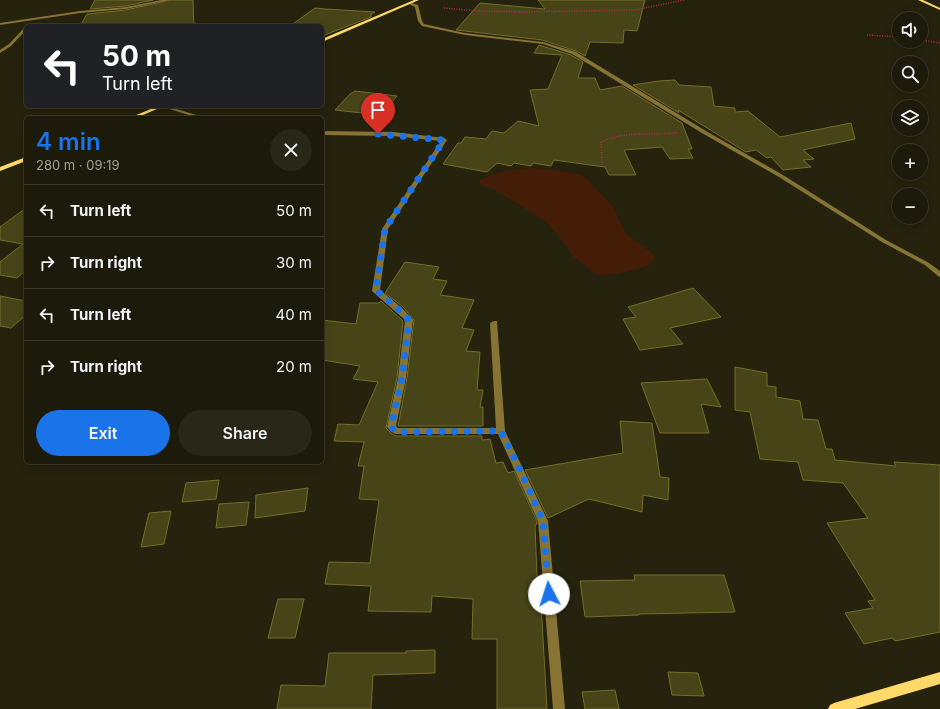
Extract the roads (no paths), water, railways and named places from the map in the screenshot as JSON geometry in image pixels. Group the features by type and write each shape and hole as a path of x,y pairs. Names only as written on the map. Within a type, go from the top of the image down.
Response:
{"main road":[{"path":"324,40 417,0"},
{"path":"920,0 940,9"},
{"path":"137,116 157,108"},
{"path":"0,169 24,160"},
{"path":"834,709 940,678"}],"street":[{"path":"0,24 80,12 126,8 166,0"},
{"path":"410,3 417,6 420,21 423,25 488,37 538,41 561,47 574,53 704,132 781,176 884,241 927,264 940,275"},
{"path":"32,24 40,19"},
{"path":"0,52 24,30"},
{"path":"169,108 196,116"},
{"path":"180,111 186,116"},
{"path":"324,133 393,134 444,140 385,229 376,290 409,320 402,378 391,427 396,432 501,431"},
{"path":"494,322 501,431 543,521 559,709"}]}
